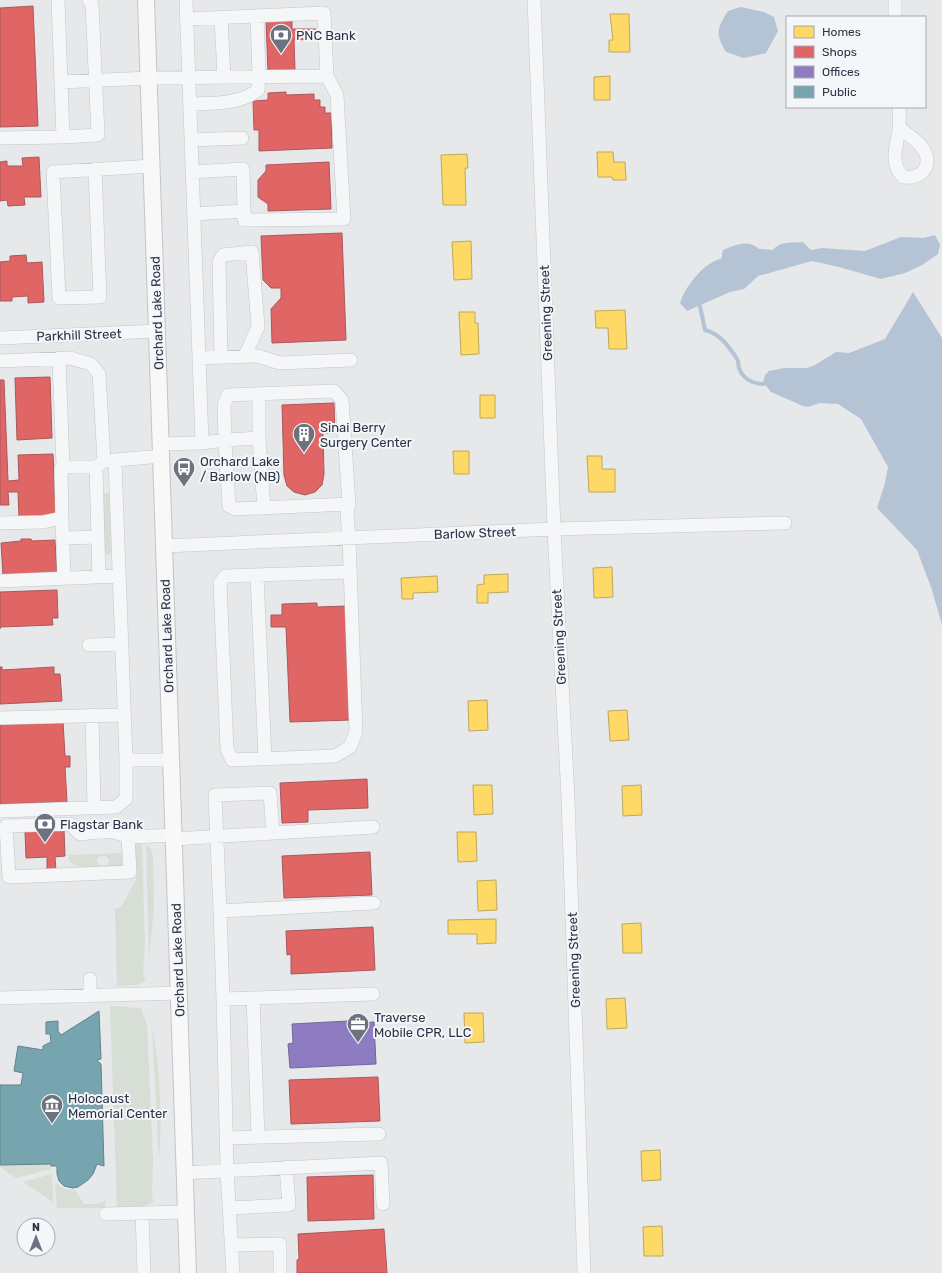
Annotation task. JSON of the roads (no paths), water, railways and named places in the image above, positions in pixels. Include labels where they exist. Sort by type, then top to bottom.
[{"type":"main road","name":"Orchard Lake Road","points":[[146,0],[188,1273]]},
{"type":"street","points":[[58,0],[63,137]]},
{"type":"street","points":[[0,138],[63,137],[98,134],[92,4],[89,0]]},
{"type":"street","points":[[186,0],[202,443]]},
{"type":"street","name":"Greening Street","points":[[534,0],[554,529],[568,798],[584,1273]]},
{"type":"street","points":[[895,0],[895,16]]},
{"type":"street","points":[[186,19],[324,13],[327,76],[337,95],[344,220],[244,220],[243,169],[192,172]]},
{"type":"street","points":[[190,104],[228,102],[253,94],[258,90],[257,16]]},
{"type":"street","points":[[221,18],[224,77]]},
{"type":"street","points":[[62,82],[188,77],[327,76]]},
{"type":"street","points":[[899,108],[900,128]]},
{"type":"street","points":[[191,140],[242,138]]},
{"type":"street","points":[[95,169],[100,297],[59,298],[53,172],[95,169],[152,166]]},
{"type":"street","points":[[194,214],[244,211]]},
{"type":"street","points":[[221,357],[219,262],[223,255],[252,252],[258,326],[245,356]]},
{"type":"street","name":"Parkhill Street","points":[[0,338],[158,331]]},
{"type":"street","points":[[199,358],[257,356],[280,363],[351,360]]},
{"type":"street","points":[[59,358],[63,467],[61,469],[64,579]]},
{"type":"street","points":[[0,360],[70,358],[91,364],[99,374],[105,463],[119,576],[126,760],[126,799],[116,807],[0,811]]},
{"type":"street","points":[[349,504],[235,509],[229,506],[224,405],[228,395],[334,391],[342,400],[349,504],[347,513],[349,538],[356,732],[350,747],[335,756],[232,760],[227,749],[220,583],[225,576],[350,572]]},
{"type":"street","points":[[259,394],[259,438],[264,508]]},
{"type":"street","points":[[63,467],[105,463],[162,450],[202,443],[259,438]]},
{"type":"street","points":[[99,577],[98,537],[105,463]]},
{"type":"street","points":[[0,523],[43,522],[62,518]]},
{"type":"street","name":"Barlow Street","points":[[165,546],[554,529],[785,523]]},
{"type":"street","points":[[63,538],[98,537]]},
{"type":"street","points":[[257,575],[265,759]]},
{"type":"street","points":[[0,581],[119,576]]},
{"type":"street","points":[[89,645],[122,644]]},
{"type":"street","points":[[92,715],[94,808]]},
{"type":"street","points":[[0,718],[124,715]]},
{"type":"street","points":[[126,760],[171,760]]},
{"type":"street","points":[[233,1273],[227,1170],[223,998],[220,911],[215,836],[215,795],[270,793],[273,833]]},
{"type":"street","points":[[128,837],[130,872],[9,877],[6,826],[70,824],[80,834],[113,832],[124,837],[215,836],[373,827]]},
{"type":"street","points":[[220,911],[374,903]]},
{"type":"street","points":[[90,979],[90,996]]},
{"type":"street","points":[[0,998],[179,993]]},
{"type":"street","points":[[223,998],[373,994]]},
{"type":"street","points":[[253,998],[258,1137]]},
{"type":"street","points":[[227,1138],[379,1134]]},
{"type":"street","points":[[184,1173],[381,1163],[384,1204]]},
{"type":"street","points":[[229,1208],[288,1205],[286,1167]]},
{"type":"street","points":[[106,1214],[186,1212]]},
{"type":"street","points":[[142,1213],[144,1273]]},
{"type":"street","points":[[231,1245],[280,1244],[280,1273]]},
{"type":"water","points":[[741,7],[764,12],[774,17],[778,31],[766,53],[744,58],[726,52],[722,46],[719,31],[722,22],[728,11]]},
{"type":"water","points":[[935,235],[940,245],[938,254],[922,265],[905,273],[881,279],[812,261],[758,276],[744,289],[730,292],[687,311],[680,303],[686,290],[696,276],[708,265],[721,259],[723,250],[737,245],[751,244],[759,249],[773,250],[779,245],[803,242],[811,250],[822,248],[865,251],[901,237],[923,238]]},
{"type":"water","points":[[913,292],[942,338],[942,625],[932,590],[917,550],[877,508],[885,483],[888,467],[861,419],[838,404],[820,403],[808,407],[803,406],[771,392],[763,382],[765,375],[769,371],[784,368],[807,368],[815,365],[836,352],[849,353],[885,339]]},
{"type":"waterway","points":[[700,306],[705,330],[715,334],[727,345],[737,359],[739,368],[746,378],[752,382],[764,384]]},
{"type":"place","name":"PNC Bank","points":[[281,54]]},
{"type":"place","name":"Sinai Berry Surgery Center","points":[[304,454]]},
{"type":"place","name":"Orchard Lake / Barlow (NB)","points":[[184,488]]},
{"type":"place","name":"Flagstar Bank","points":[[45,844]]},
{"type":"place","name":"Traverse Mobile CPR, LLC","points":[[358,1044]]},
{"type":"place","name":"Holocaust Memorial Center","points":[[52,1124]]}]
